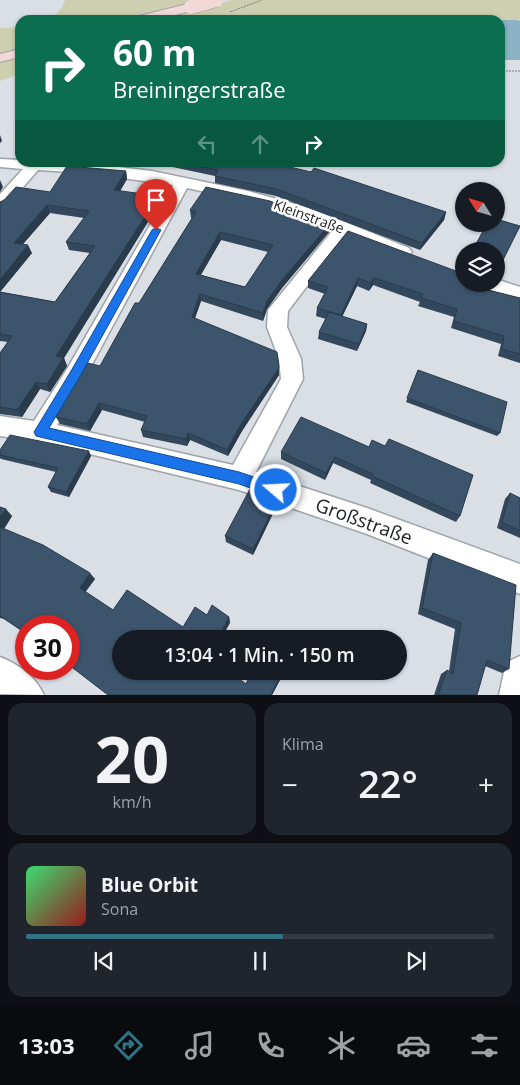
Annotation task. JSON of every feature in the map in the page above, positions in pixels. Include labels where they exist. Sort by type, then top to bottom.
[{"type":"main road","points":[[158,15],[216,0]]},
{"type":"main road","points":[[0,58],[15,54]]},
{"type":"street","name":"Kleinstraße","points":[[0,163],[15,164]]},
{"type":"street","points":[[0,204],[32,167]]},
{"type":"street","name":"Kleinstraße","points":[[62,167],[119,171],[152,176],[275,203],[422,259]]},
{"type":"street","points":[[40,432],[75,375],[183,182]]},
{"type":"street","points":[[239,478],[292,379],[290,359],[277,327],[278,310],[343,228]]},
{"type":"street","points":[[505,289],[520,294]]},
{"type":"street","name":"Großstraße","points":[[0,426],[40,432],[239,478],[367,522],[520,579]]},
{"type":"street","points":[[516,695],[520,672]]},
{"type":"street","points":[[0,674],[27,695]]},
{"type":"path","points":[[505,72],[520,71]]},
{"type":"green space","points":[[65,0],[197,0],[185,4],[198,10],[232,0],[520,0],[520,21],[505,20],[505,15],[55,15]]},
{"type":"green space","points":[[15,27],[15,76],[0,81],[0,28]]},
{"type":"water","points":[[505,20],[520,21],[520,60],[505,60]]},
{"type":"building","points":[[66,167],[79,167],[126,171],[114,190],[158,196],[56,356],[63,358],[47,384],[36,382],[17,410],[0,407],[0,353],[12,336],[0,334],[0,292],[55,302],[95,246],[66,242],[89,211],[47,205],[14,243],[28,245],[0,280],[0,202],[16,187],[50,192]]},
{"type":"building","points":[[204,167],[290,167],[311,172],[314,168],[446,212],[422,243],[276,189],[215,176],[218,170]]},
{"type":"building","points":[[206,187],[270,201],[330,224],[282,280],[267,301],[263,313],[200,294],[192,317],[277,352],[279,368],[241,424],[227,450],[188,433],[186,439],[141,430],[147,416],[99,403],[87,424],[56,417],[88,363],[100,366],[135,303],[139,303],[196,212],[190,210]],"holes":[[[220,232],[273,245],[245,287],[196,274]]]},
{"type":"building","points":[[505,222],[520,226],[505,256],[505,242],[477,242],[483,232],[505,232]]},
{"type":"building","points":[[348,231],[455,271],[455,292],[496,292],[520,298],[520,354],[502,349],[504,336],[454,321],[457,309],[421,298],[423,294],[374,278],[371,283],[358,278],[341,315],[317,308],[328,287],[308,281]]},
{"type":"building","points":[[329,312],[367,324],[359,344],[319,332]]},
{"type":"building","points":[[418,370],[507,402],[500,433],[407,398]]},
{"type":"building","points":[[301,417],[369,447],[372,440],[385,446],[389,439],[473,475],[460,516],[335,457],[326,473],[281,452]]},
{"type":"building","points":[[10,435],[89,451],[66,492],[48,487],[58,468],[0,455],[0,450]]},
{"type":"building","points":[[250,489],[278,499],[253,549],[225,536]]},
{"type":"building","points":[[510,493],[520,498],[520,531],[502,522]]},
{"type":"building","points":[[0,507],[6,509],[0,518]]},
{"type":"building","points":[[0,527],[43,545],[90,573],[80,588],[113,610],[127,590],[183,627],[195,607],[207,615],[212,605],[229,617],[222,630],[112,630],[112,680],[240,680],[246,684],[248,680],[278,680],[271,695],[108,695],[80,673],[80,615],[15,615],[15,626],[0,616]]},
{"type":"building","points":[[433,553],[516,585],[509,669],[487,660],[477,695],[438,695],[447,670],[453,674],[461,623],[422,608]]},
{"type":"route","points":[[156,230],[75,375],[40,432],[239,478],[276,490]]}]
